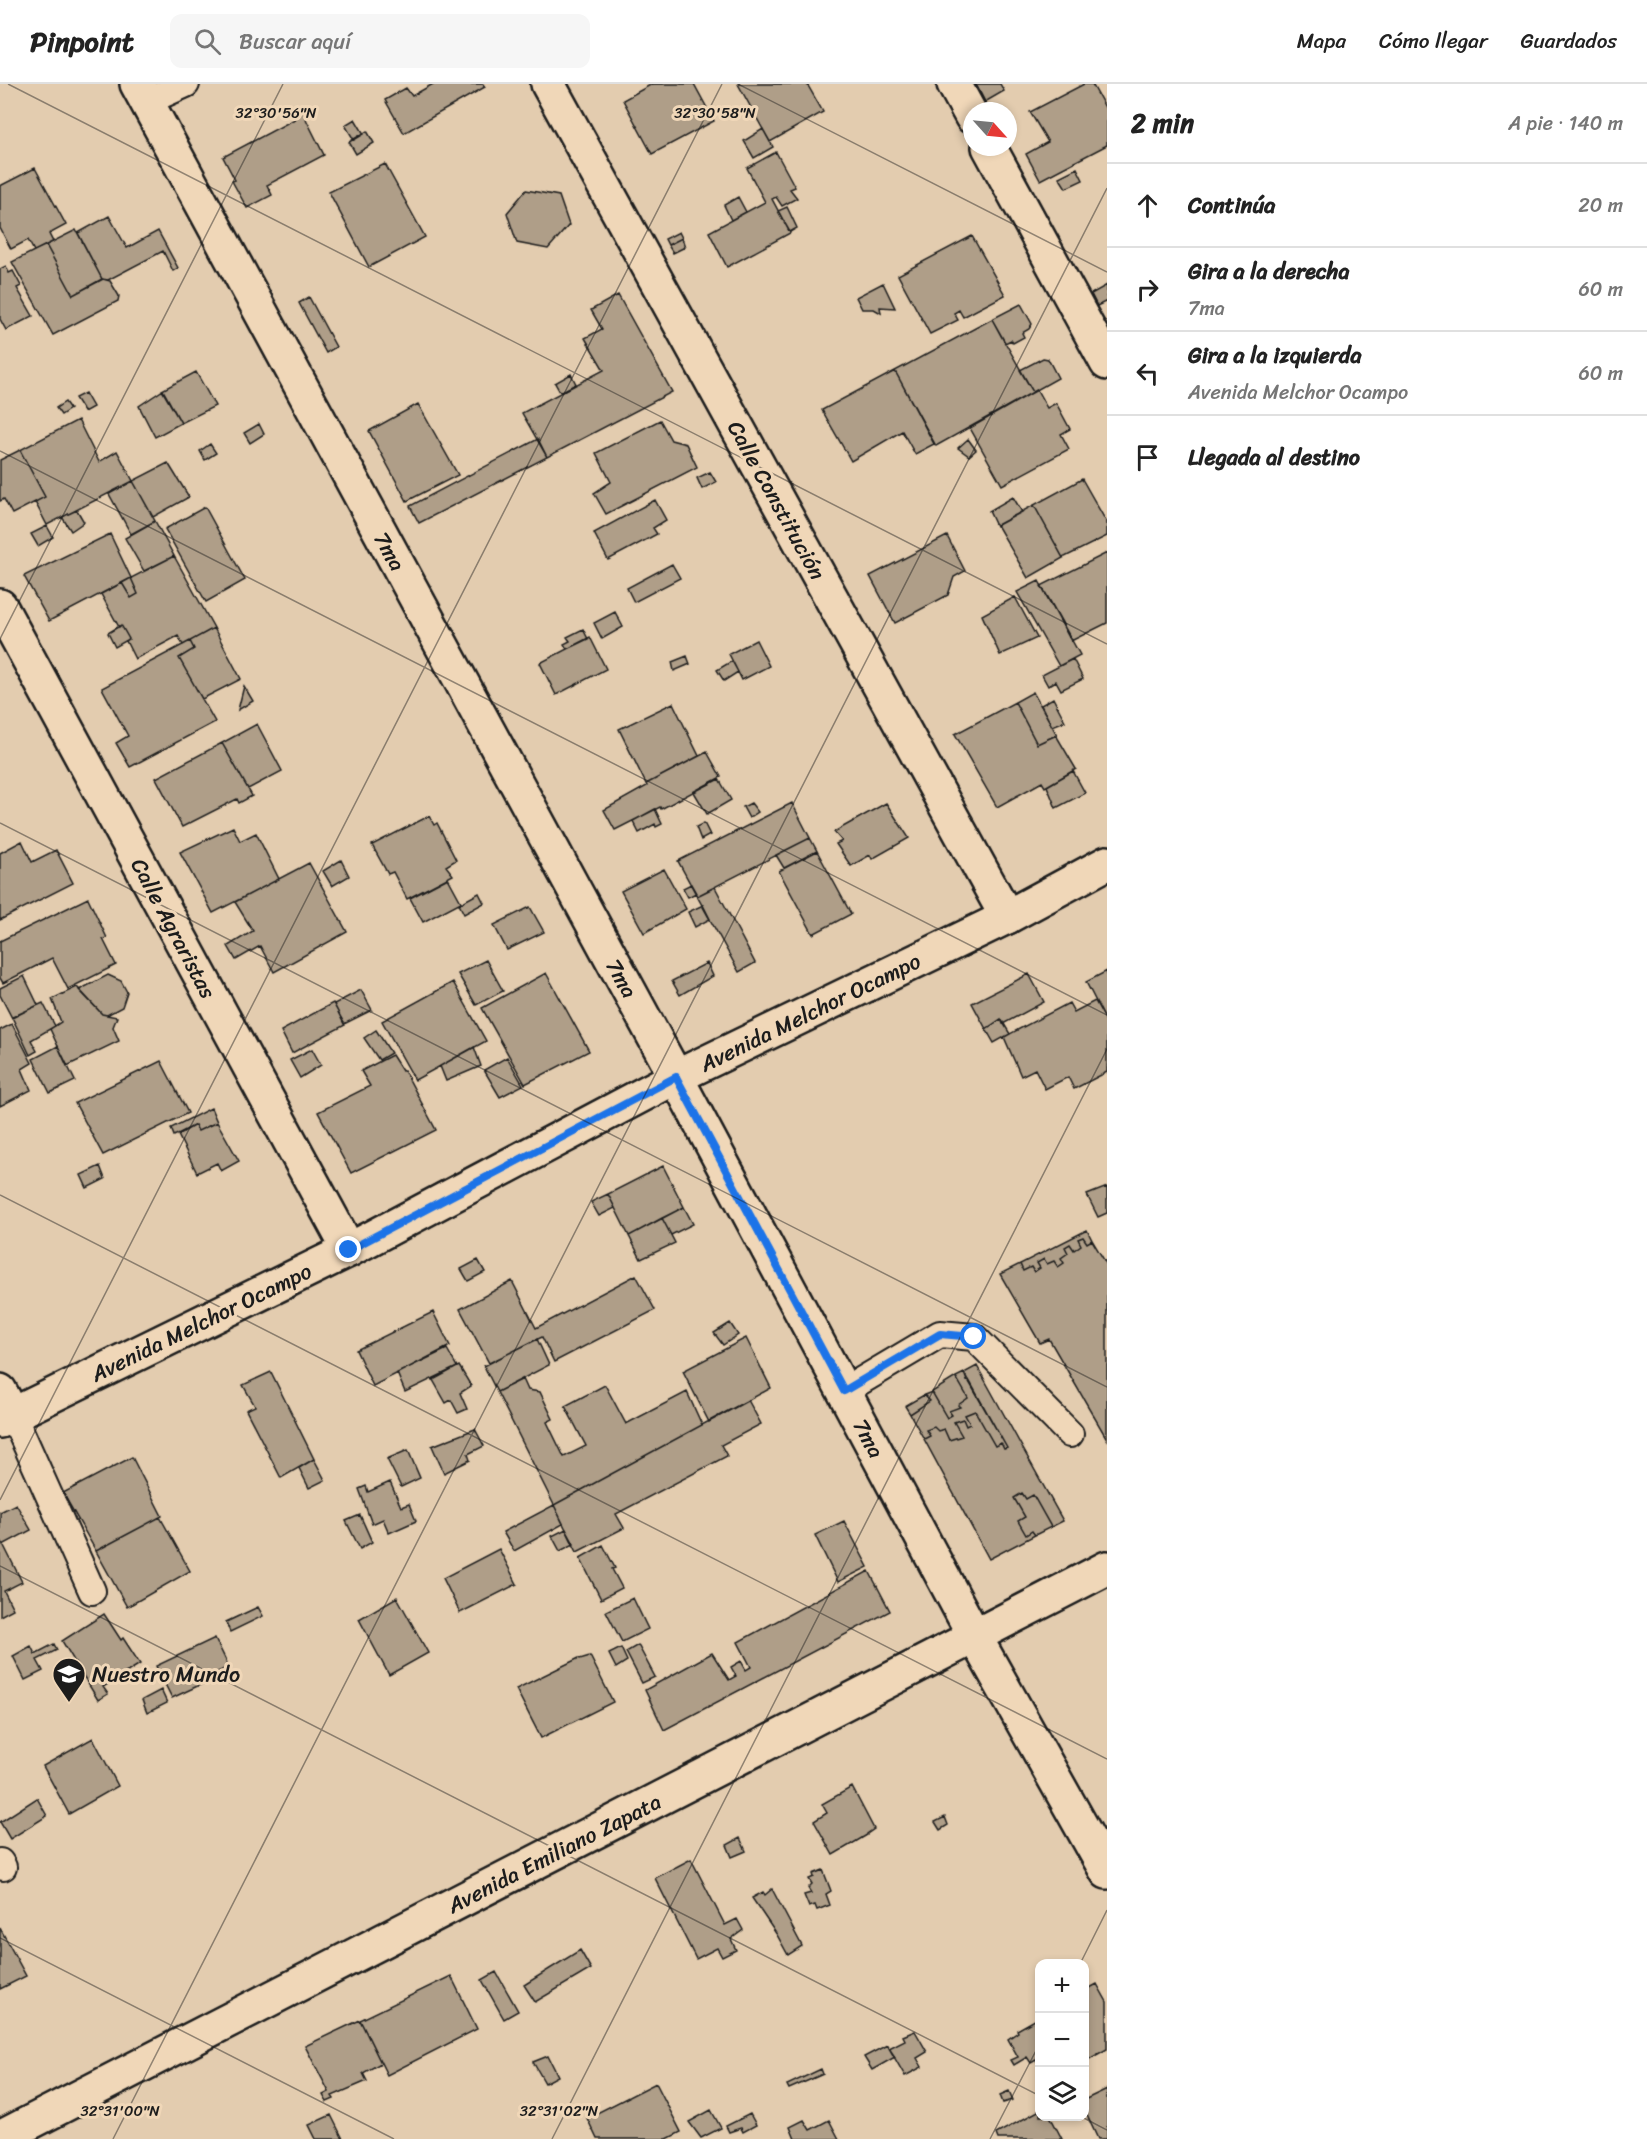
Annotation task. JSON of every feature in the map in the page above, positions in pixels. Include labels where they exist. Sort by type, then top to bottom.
[{"type":"street","name":"Calle Constitución","points":[[548,84],[1007,917]]},
{"type":"street","points":[[954,84],[964,102]]},
{"type":"street","name":"7ma","points":[[141,93],[676,1077],[975,1636],[1107,1872]]},
{"type":"street","points":[[994,156],[1107,363]]},
{"type":"street","name":"Calle Agraristas","points":[[0,606],[349,1250]]},
{"type":"street","name":"Avenida Melchor Ocampo","points":[[4,1409],[349,1250],[676,1077],[1007,917],[1107,863]]},
{"type":"street","name":"Avenida Emiliano Zapata","points":[[0,2138],[1107,1568]]},
{"type":"lane","points":[[141,93],[186,84]]},
{"type":"lane","points":[[844,1391],[940,1334],[974,1337],[1070,1434]]},
{"type":"lane","points":[[4,1409],[92,1591]]},
{"type":"building","points":[[433,84],[483,84],[485,87],[404,133],[385,100],[406,88],[412,96]]},
{"type":"building","points":[[652,84],[694,84],[714,121],[652,154],[623,100]]},
{"type":"building","points":[[738,84],[807,84],[823,112],[770,142]]},
{"type":"building","points":[[976,84],[1000,84],[1004,91],[985,102]]},
{"type":"building","points":[[1084,84],[1092,84],[1107,111],[1107,145],[1040,180],[1026,154],[1048,142],[1030,112]]},
{"type":"building","points":[[304,109],[308,116],[305,117],[324,155],[267,185],[272,195],[247,208],[232,181],[235,180],[223,157],[295,119],[293,115]]},
{"type":"building","points":[[355,119],[364,134],[354,140],[345,125]]},
{"type":"building","points":[[763,129],[773,147],[754,158],[744,141]]},
{"type":"building","points":[[367,131],[374,143],[356,154],[349,142]]},
{"type":"building","points":[[776,152],[795,187],[790,189],[797,198],[782,206],[776,197],[772,199],[790,233],[727,267],[709,232],[765,202],[747,168]]},
{"type":"building","points":[[385,164],[425,237],[369,267],[329,192]]},
{"type":"building","points":[[35,168],[66,225],[49,234],[53,242],[34,251],[28,240],[11,249],[0,228],[0,186]]},
{"type":"building","points":[[1077,168],[1083,180],[1066,188],[1059,177]]},
{"type":"building","points":[[526,190],[559,196],[569,225],[548,249],[517,243],[507,213]]},
{"type":"building","points":[[738,197],[746,212],[731,220],[724,205]]},
{"type":"building","points":[[787,207],[797,228],[790,232],[778,211]]},
{"type":"building","points":[[109,216],[127,248],[158,231],[178,268],[173,271],[163,251],[108,280],[102,279],[78,233]]},
{"type":"building","points":[[76,230],[102,279],[73,295],[46,245]]},
{"type":"building","points":[[679,232],[682,238],[668,245],[665,239]]},
{"type":"building","points":[[972,236],[1005,295],[963,317],[959,310],[954,313],[958,320],[930,334],[898,275]]},
{"type":"building","points":[[682,238],[685,247],[673,253],[668,245]]},
{"type":"building","points":[[46,245],[73,295],[103,279],[110,281],[119,296],[118,301],[53,335],[12,262]]},
{"type":"building","points":[[6,266],[9,273],[13,271],[21,286],[17,288],[33,316],[6,330],[0,319],[0,269]]},
{"type":"building","points":[[883,283],[895,308],[880,307],[881,313],[874,309],[862,309],[856,297]]},
{"type":"building","points":[[1107,285],[1107,301],[1097,306],[1091,294]]},
{"type":"building","points":[[618,295],[672,392],[547,457],[522,413],[604,370],[585,338],[602,329],[591,310]]},
{"type":"building","points":[[309,297],[336,347],[326,353],[299,303]]},
{"type":"building","points":[[1021,304],[1032,324],[1022,333],[1024,337],[1013,343],[1011,340],[1005,343],[992,319]]},
{"type":"building","points":[[992,319],[1033,392],[936,446],[895,371]]},
{"type":"building","points":[[1043,358],[1048,359],[1058,378],[1033,392],[1020,370]]},
{"type":"building","points":[[895,371],[934,444],[915,454],[902,431],[851,461],[822,410]]},
{"type":"building","points":[[196,372],[215,406],[181,423],[162,390]]},
{"type":"building","points":[[571,374],[576,384],[560,392],[555,383]]},
{"type":"building","points":[[163,390],[181,423],[155,437],[139,406]]},
{"type":"building","points":[[1037,390],[1047,408],[1056,403],[1070,429],[1061,434],[1069,449],[1002,485],[970,428]]},
{"type":"building","points":[[85,393],[93,407],[84,412],[75,398]]},
{"type":"building","points":[[65,402],[70,409],[61,415],[56,408]]},
{"type":"building","points":[[418,404],[458,475],[407,501],[369,431]]},
{"type":"building","points":[[78,420],[99,462],[117,451],[133,481],[47,525],[35,502],[45,497],[20,450]]},
{"type":"building","points":[[660,420],[671,440],[686,444],[697,467],[606,514],[594,493],[611,482],[596,453]]},
{"type":"building","points":[[259,424],[264,434],[250,443],[244,433]]},
{"type":"building","points":[[538,439],[547,457],[419,523],[410,506]]},
{"type":"building","points":[[968,439],[976,450],[969,456],[958,448]]},
{"type":"building","points":[[210,444],[216,453],[205,460],[200,451]]},
{"type":"building","points":[[20,450],[45,497],[12,514],[4,499],[0,501],[0,460]]},
{"type":"building","points":[[168,463],[189,497],[153,517],[133,481]]},
{"type":"building","points":[[710,472],[716,482],[702,489],[697,478]]},
{"type":"building","points":[[1082,479],[1107,523],[1107,536],[1063,558],[1034,505]]},
{"type":"building","points":[[133,481],[155,521],[131,534],[109,494]]},
{"type":"building","points":[[1013,497],[1022,512],[996,526],[989,511]]},
{"type":"building","points":[[655,500],[666,520],[653,528],[657,534],[608,560],[594,533]]},
{"type":"building","points":[[1034,505],[1063,558],[1028,578],[997,525]]},
{"type":"building","points":[[205,507],[245,580],[206,602],[165,529]]},
{"type":"building","points":[[77,510],[84,522],[71,531],[62,517]]},
{"type":"building","points":[[155,521],[174,556],[144,571],[125,538]]},
{"type":"building","points":[[47,526],[53,537],[38,546],[31,534]]},
{"type":"building","points":[[110,534],[131,578],[49,621],[24,576]]},
{"type":"building","points":[[947,536],[965,571],[954,577],[948,595],[895,623],[870,576]]},
{"type":"building","points":[[1107,553],[1107,623],[1071,641],[1041,586]]},
{"type":"building","points":[[174,556],[214,628],[183,645],[178,636],[135,659],[126,641],[129,639],[121,625],[119,627],[101,594],[122,583],[131,598],[138,594],[131,578]]},
{"type":"building","points":[[672,564],[680,578],[634,602],[627,588]]},
{"type":"building","points":[[131,578],[138,594],[131,598],[122,583]]},
{"type":"building","points":[[1039,581],[1080,655],[1059,666],[1017,592]]},
{"type":"building","points":[[1015,597],[1037,638],[1000,655],[982,615]]},
{"type":"building","points":[[615,612],[623,627],[602,639],[594,623]]},
{"type":"building","points":[[121,625],[129,639],[115,647],[108,633]]},
{"type":"building","points":[[214,628],[241,679],[202,699],[179,658],[194,649],[190,641]]},
{"type":"building","points":[[583,629],[588,639],[567,649],[564,644],[570,641],[567,637]]},
{"type":"building","points":[[590,637],[606,669],[556,695],[540,663]]},
{"type":"building","points":[[756,640],[769,666],[742,680],[729,654]]},
{"type":"building","points":[[190,641],[194,649],[179,658],[215,722],[130,767],[116,743],[128,736],[102,688]]},
{"type":"building","points":[[687,656],[690,664],[674,671],[672,662]]},
{"type":"building","points":[[1073,659],[1083,679],[1061,690],[1056,681],[1048,686],[1042,675]]},
{"type":"building","points":[[732,661],[738,672],[724,681],[717,670]]},
{"type":"building","points":[[244,686],[253,701],[238,710]]},
{"type":"building","points":[[1033,692],[1057,735],[1037,744],[1015,702]]},
{"type":"building","points":[[1053,698],[1065,721],[1052,726],[1041,705]]},
{"type":"building","points":[[1015,702],[1037,744],[1056,735],[1076,769],[1045,787],[1042,782],[997,807],[955,734]]},
{"type":"building","points":[[673,703],[699,756],[646,784],[619,729]]},
{"type":"building","points":[[257,724],[282,771],[248,789],[222,743]]},
{"type":"building","points":[[222,743],[252,796],[239,803],[237,799],[182,827],[156,778]]},
{"type":"building","points":[[707,752],[721,777],[615,830],[604,810],[647,786],[646,784]]},
{"type":"building","points":[[1073,771],[1085,793],[1056,808],[1047,786]]},
{"type":"building","points":[[719,779],[731,800],[707,814],[694,792]]},
{"type":"building","points":[[751,803],[758,812],[749,818],[743,807]]},
{"type":"building","points":[[792,803],[810,838],[697,896],[678,861]]},
{"type":"building","points":[[886,803],[909,838],[872,859],[870,855],[851,866],[836,844],[842,841],[834,832]]},
{"type":"building","points":[[655,809],[662,824],[656,827],[655,824],[639,833],[633,821]]},
{"type":"building","points":[[429,816],[434,825],[437,823],[456,860],[446,866],[453,875],[407,899],[393,872],[388,874],[372,845]]},
{"type":"building","points":[[704,823],[710,835],[701,840],[696,827]]},
{"type":"building","points":[[233,827],[240,841],[256,833],[279,879],[213,913],[180,852]]},
{"type":"building","points":[[810,838],[817,851],[784,868],[776,855]]},
{"type":"building","points":[[22,841],[32,862],[56,850],[73,883],[0,920],[0,853]]},
{"type":"building","points":[[817,851],[851,914],[813,934],[779,871]]},
{"type":"building","points":[[341,860],[349,876],[332,886],[323,871]]},
{"type":"building","points":[[309,863],[347,932],[274,972],[260,946],[236,960],[228,946],[253,931],[235,902]]},
{"type":"building","points":[[664,869],[686,909],[644,933],[621,891]]},
{"type":"building","points":[[448,878],[461,902],[423,922],[410,898]]},
{"type":"building","points":[[691,884],[696,893],[688,897],[683,888]]},
{"type":"building","points":[[715,887],[755,963],[739,972],[697,896]]},
{"type":"building","points":[[479,893],[484,903],[464,914],[459,904]]},
{"type":"building","points":[[88,898],[107,938],[103,939],[116,965],[68,989],[52,958],[3,983],[0,978],[0,941]]},
{"type":"building","points":[[703,905],[710,919],[695,927],[688,912]]},
{"type":"building","points":[[530,907],[544,932],[507,950],[494,925]]},
{"type":"building","points":[[486,960],[503,991],[476,1005],[458,974]]},
{"type":"building","points":[[707,963],[713,976],[680,995],[672,981]]},
{"type":"building","points":[[1107,971],[1107,1023],[1086,982]]},
{"type":"building","points":[[546,973],[589,1051],[525,1084],[482,1008]]},
{"type":"building","points":[[1029,974],[1044,1002],[1003,1024],[1001,1019],[986,1029],[972,1003]]},
{"type":"building","points":[[108,975],[121,981],[127,992],[122,1007],[107,1015],[102,1014],[79,990]]},
{"type":"building","points":[[24,976],[38,1005],[12,1018],[0,995],[0,988]]},
{"type":"building","points":[[453,982],[486,1041],[415,1080],[382,1021]]},
{"type":"building","points":[[77,987],[102,1014],[117,1017],[113,1027],[119,1041],[67,1066],[50,1029],[61,1022],[52,999]]},
{"type":"building","points":[[361,990],[372,1010],[344,1024],[334,1004]]},
{"type":"building","points":[[1095,1001],[1107,1023],[1107,1072],[1074,1089],[1068,1077],[1045,1089],[1035,1069],[1021,1076],[1004,1037],[1069,1003],[1074,1012]]},
{"type":"building","points":[[43,1003],[55,1026],[31,1040],[37,1051],[30,1055],[12,1017]]},
{"type":"building","points":[[333,1003],[345,1025],[292,1053],[281,1031]]},
{"type":"building","points":[[1001,1019],[1010,1034],[994,1043],[986,1029]]},
{"type":"building","points":[[12,1024],[32,1063],[22,1069],[31,1090],[0,1106],[0,1030]]},
{"type":"building","points":[[376,1030],[391,1053],[379,1060],[364,1038]]},
{"type":"building","points":[[58,1046],[75,1081],[50,1093],[33,1059]]},
{"type":"building","points":[[474,1047],[481,1066],[446,1081],[440,1066]]},
{"type":"building","points":[[312,1049],[321,1065],[300,1078],[290,1060]]},
{"type":"building","points":[[392,1055],[402,1071],[404,1070],[436,1130],[351,1173],[318,1112],[370,1086],[361,1071]]},
{"type":"building","points":[[507,1057],[523,1085],[500,1097],[484,1070]]},
{"type":"building","points":[[161,1061],[188,1113],[103,1155],[75,1103]]},
{"type":"building","points":[[211,1108],[217,1122],[198,1131],[195,1125],[174,1136],[171,1128]]},
{"type":"building","points":[[217,1122],[239,1161],[221,1171],[217,1163],[197,1173],[178,1135],[195,1125],[198,1131]]},
{"type":"building","points":[[100,1166],[105,1179],[87,1188],[81,1175]]},
{"type":"building","points":[[663,1166],[684,1207],[629,1236],[608,1194]]},
{"type":"building","points":[[1107,1187],[1107,1213],[1098,1217],[1087,1195]]},
{"type":"building","points":[[608,1194],[615,1208],[599,1216],[591,1202]]},
{"type":"building","points":[[684,1207],[693,1224],[671,1235],[662,1218]]},
{"type":"building","points":[[662,1218],[675,1243],[641,1259],[629,1236]]},
{"type":"building","points":[[1087,1230],[1092,1240],[1087,1243],[1083,1237],[1078,1239],[1081,1245],[1074,1250],[1070,1244],[1065,1247],[1068,1253],[1061,1258],[1064,1263],[1058,1267],[1054,1261],[1047,1264],[1044,1259],[1037,1263],[1040,1268],[1034,1272],[1031,1267],[1023,1271],[1020,1264]]},
{"type":"building","points":[[1083,1237],[1087,1243],[1092,1240],[1107,1265],[1107,1439],[1049,1339],[1040,1343],[1000,1274],[1020,1264],[1023,1271],[1031,1267],[1034,1272],[1040,1268],[1037,1263],[1044,1259],[1047,1264],[1054,1261],[1058,1267],[1064,1263],[1061,1258],[1068,1253],[1065,1247],[1070,1244],[1074,1250],[1081,1245],[1078,1239]]},
{"type":"building","points":[[478,1260],[485,1272],[468,1281],[461,1269]]},
{"type":"building","points":[[636,1275],[655,1310],[554,1362],[542,1337],[489,1363],[460,1309],[512,1281],[536,1328]]},
{"type":"building","points":[[433,1312],[450,1346],[373,1386],[356,1350]]},
{"type":"building","points":[[730,1323],[738,1335],[723,1345],[714,1333]]},
{"type":"building","points":[[746,1338],[771,1388],[709,1422],[683,1371]]},
{"type":"building","points":[[537,1339],[549,1365],[497,1392],[484,1366]]},
{"type":"building","points":[[447,1349],[457,1367],[405,1392],[397,1373]]},
{"type":"building","points":[[459,1366],[471,1386],[460,1393],[467,1409],[458,1413],[451,1400],[446,1403],[433,1380]]},
{"type":"building","points":[[977,1366],[1063,1521],[1051,1527],[1033,1495],[1026,1499],[1022,1493],[1014,1498],[1025,1517],[1018,1521],[1026,1535],[1032,1531],[1035,1535],[989,1559],[924,1439],[930,1436],[926,1430],[934,1427],[938,1431],[944,1429],[949,1440],[962,1436],[954,1422],[963,1419],[966,1426],[970,1424],[965,1415],[975,1411],[995,1446],[1001,1443],[1004,1449],[1007,1448],[964,1373]]},
{"type":"building","points":[[271,1372],[314,1459],[281,1478],[246,1410],[255,1406],[243,1385]]},
{"type":"building","points":[[964,1373],[1007,1448],[1004,1449],[1001,1443],[995,1446],[975,1411],[965,1415],[970,1424],[966,1426],[963,1419],[954,1422],[962,1436],[949,1440],[944,1429],[938,1431],[934,1427],[926,1430],[930,1436],[924,1439],[910,1414],[930,1401],[924,1395],[932,1392],[947,1418],[952,1415],[949,1411],[960,1407],[958,1405],[968,1398],[956,1377]]},
{"type":"building","points":[[956,1377],[968,1398],[958,1405],[960,1407],[949,1411],[952,1415],[947,1418],[932,1392]]},
{"type":"building","points":[[523,1379],[528,1390],[540,1392],[553,1419],[547,1422],[564,1457],[586,1446],[565,1406],[605,1385],[626,1424],[687,1392],[702,1425],[554,1505],[497,1392]]},
{"type":"building","points":[[924,1395],[930,1401],[910,1414],[905,1406]]},
{"type":"building","points":[[748,1400],[761,1424],[721,1445],[727,1456],[616,1514],[624,1528],[577,1552],[554,1505]]},
{"type":"building","points":[[475,1429],[484,1446],[468,1454],[470,1460],[444,1473],[432,1446]]},
{"type":"building","points":[[408,1450],[420,1478],[401,1487],[387,1459]]},
{"type":"building","points":[[132,1457],[162,1516],[96,1551],[63,1493]]},
{"type":"building","points":[[314,1459],[325,1480],[309,1488],[299,1468]]},
{"type":"building","points":[[390,1482],[401,1507],[409,1504],[416,1521],[389,1533],[383,1519],[372,1524],[359,1489],[366,1486],[368,1492]]},
{"type":"building","points":[[1022,1493],[1026,1499],[1033,1495],[1051,1527],[1035,1535],[1032,1531],[1026,1535],[1018,1521],[1025,1517],[1014,1498]]},
{"type":"building","points":[[16,1504],[31,1530],[3,1545],[0,1538],[0,1512]]},
{"type":"building","points":[[554,1505],[563,1524],[514,1551],[503,1532]]},
{"type":"building","points":[[360,1515],[372,1542],[360,1549],[346,1521]]},
{"type":"building","points":[[160,1517],[190,1571],[127,1607],[96,1551]]},
{"type":"building","points":[[844,1521],[868,1567],[838,1582],[815,1535]]},
{"type":"building","points":[[566,1529],[574,1544],[560,1551],[552,1536]]},
{"type":"building","points":[[0,1538],[22,1582],[4,1591],[13,1609],[0,1616]]},
{"type":"building","points":[[603,1545],[622,1588],[601,1599],[580,1558]]},
{"type":"building","points":[[499,1549],[517,1584],[460,1613],[443,1578]]},
{"type":"building","points":[[869,1571],[890,1611],[664,1730],[645,1690],[712,1653],[729,1680],[736,1676],[731,1667],[741,1661],[746,1670],[751,1667],[738,1642]]},
{"type":"building","points":[[397,1597],[428,1653],[389,1675],[359,1619]]},
{"type":"building","points":[[633,1598],[648,1629],[622,1642],[606,1611]]},
{"type":"building","points":[[258,1607],[263,1616],[230,1632],[226,1622]]},
{"type":"building","points":[[104,1614],[140,1664],[103,1687],[108,1694],[98,1700],[62,1641]]},
{"type":"building","points":[[215,1638],[229,1667],[218,1672],[219,1676],[172,1698],[156,1666]]},
{"type":"building","points":[[54,1644],[57,1650],[37,1660],[43,1671],[25,1680],[13,1656],[31,1646],[35,1654]]},
{"type":"building","points":[[638,1645],[655,1677],[642,1683],[626,1652]]},
{"type":"building","points":[[621,1648],[627,1661],[616,1668],[609,1654]]},
{"type":"building","points":[[590,1656],[613,1702],[541,1738],[516,1689],[579,1658]]},
{"type":"building","points":[[161,1690],[167,1703],[147,1713],[142,1700]]},
{"type":"building","points":[[93,1738],[118,1786],[69,1814],[43,1766]]},
{"type":"building","points":[[852,1787],[874,1829],[833,1855],[814,1821],[827,1813],[822,1804]]},
{"type":"building","points":[[37,1798],[47,1816],[10,1839],[0,1822]]},
{"type":"building","points":[[945,1817],[948,1825],[940,1830],[935,1822]]},
{"type":"building","points":[[740,1838],[746,1851],[732,1857],[727,1845]]},
{"type":"building","points":[[691,1859],[725,1925],[737,1919],[743,1930],[731,1939],[736,1950],[722,1957],[717,1948],[696,1959],[655,1878]]},
{"type":"building","points":[[823,1870],[831,1891],[826,1894],[830,1905],[817,1910],[815,1905],[809,1907],[804,1895],[811,1893],[808,1888],[812,1884],[809,1879],[814,1877],[813,1874]]},
{"type":"building","points":[[772,1889],[802,1946],[788,1955],[752,1898],[763,1892],[765,1895]]},
{"type":"building","points":[[0,1928],[26,1976],[0,1989]]},
{"type":"building","points":[[580,1950],[591,1969],[535,2002],[524,1985]]},
{"type":"building","points":[[496,1972],[518,2011],[504,2019],[482,1980]]},
{"type":"building","points":[[451,1976],[477,2029],[387,2075],[360,2020]]},
{"type":"building","points":[[1097,1984],[1107,2002],[1107,2049],[1089,2059],[1089,2013],[1089,1988]]},
{"type":"building","points":[[360,2020],[381,2063],[363,2073],[367,2081],[332,2096],[334,2099],[327,2102],[323,2095],[329,2092],[305,2046]]},
{"type":"building","points":[[1035,2020],[1035,2061],[1031,2063],[1027,2057],[1014,2065],[1011,2060],[1018,2057],[1008,2039],[1018,2032],[1017,2030]]},
{"type":"building","points":[[915,2031],[927,2052],[917,2058],[922,2067],[905,2076],[889,2048],[905,2040],[903,2036]]},
{"type":"building","points":[[887,2045],[895,2057],[872,2070],[864,2057]]},
{"type":"building","points":[[548,2056],[558,2076],[545,2083],[533,2062]]},
{"type":"building","points":[[821,2069],[823,2074],[789,2089],[787,2085]]},
{"type":"building","points":[[656,2083],[681,2132],[667,2139],[597,2139],[587,2118]]},
{"type":"building","points":[[1107,2089],[1107,2139],[1098,2139],[1089,2120],[1089,2098]]},
{"type":"building","points":[[1009,2091],[1013,2100],[1003,2103],[1000,2095]]},
{"type":"building","points":[[711,2110],[721,2128],[701,2138],[689,2122]]},
{"type":"building","points":[[1035,2113],[1035,2121],[1053,2121],[1062,2139],[998,2139],[996,2134]]},
{"type":"building","points":[[750,2114],[756,2125],[743,2132],[741,2128],[729,2132],[726,2126]]},
{"type":"building","points":[[331,2115],[343,2139],[316,2139],[309,2125]]},
{"type":"building","points":[[804,2120],[810,2130],[829,2120],[839,2139],[795,2139],[790,2127]]},
{"type":"place","name":"Nuestro Mundo","points":[[69,1703]]},
{"type":"route","points":[[349,1250],[676,1077],[844,1391],[940,1334],[974,1337]]}]
